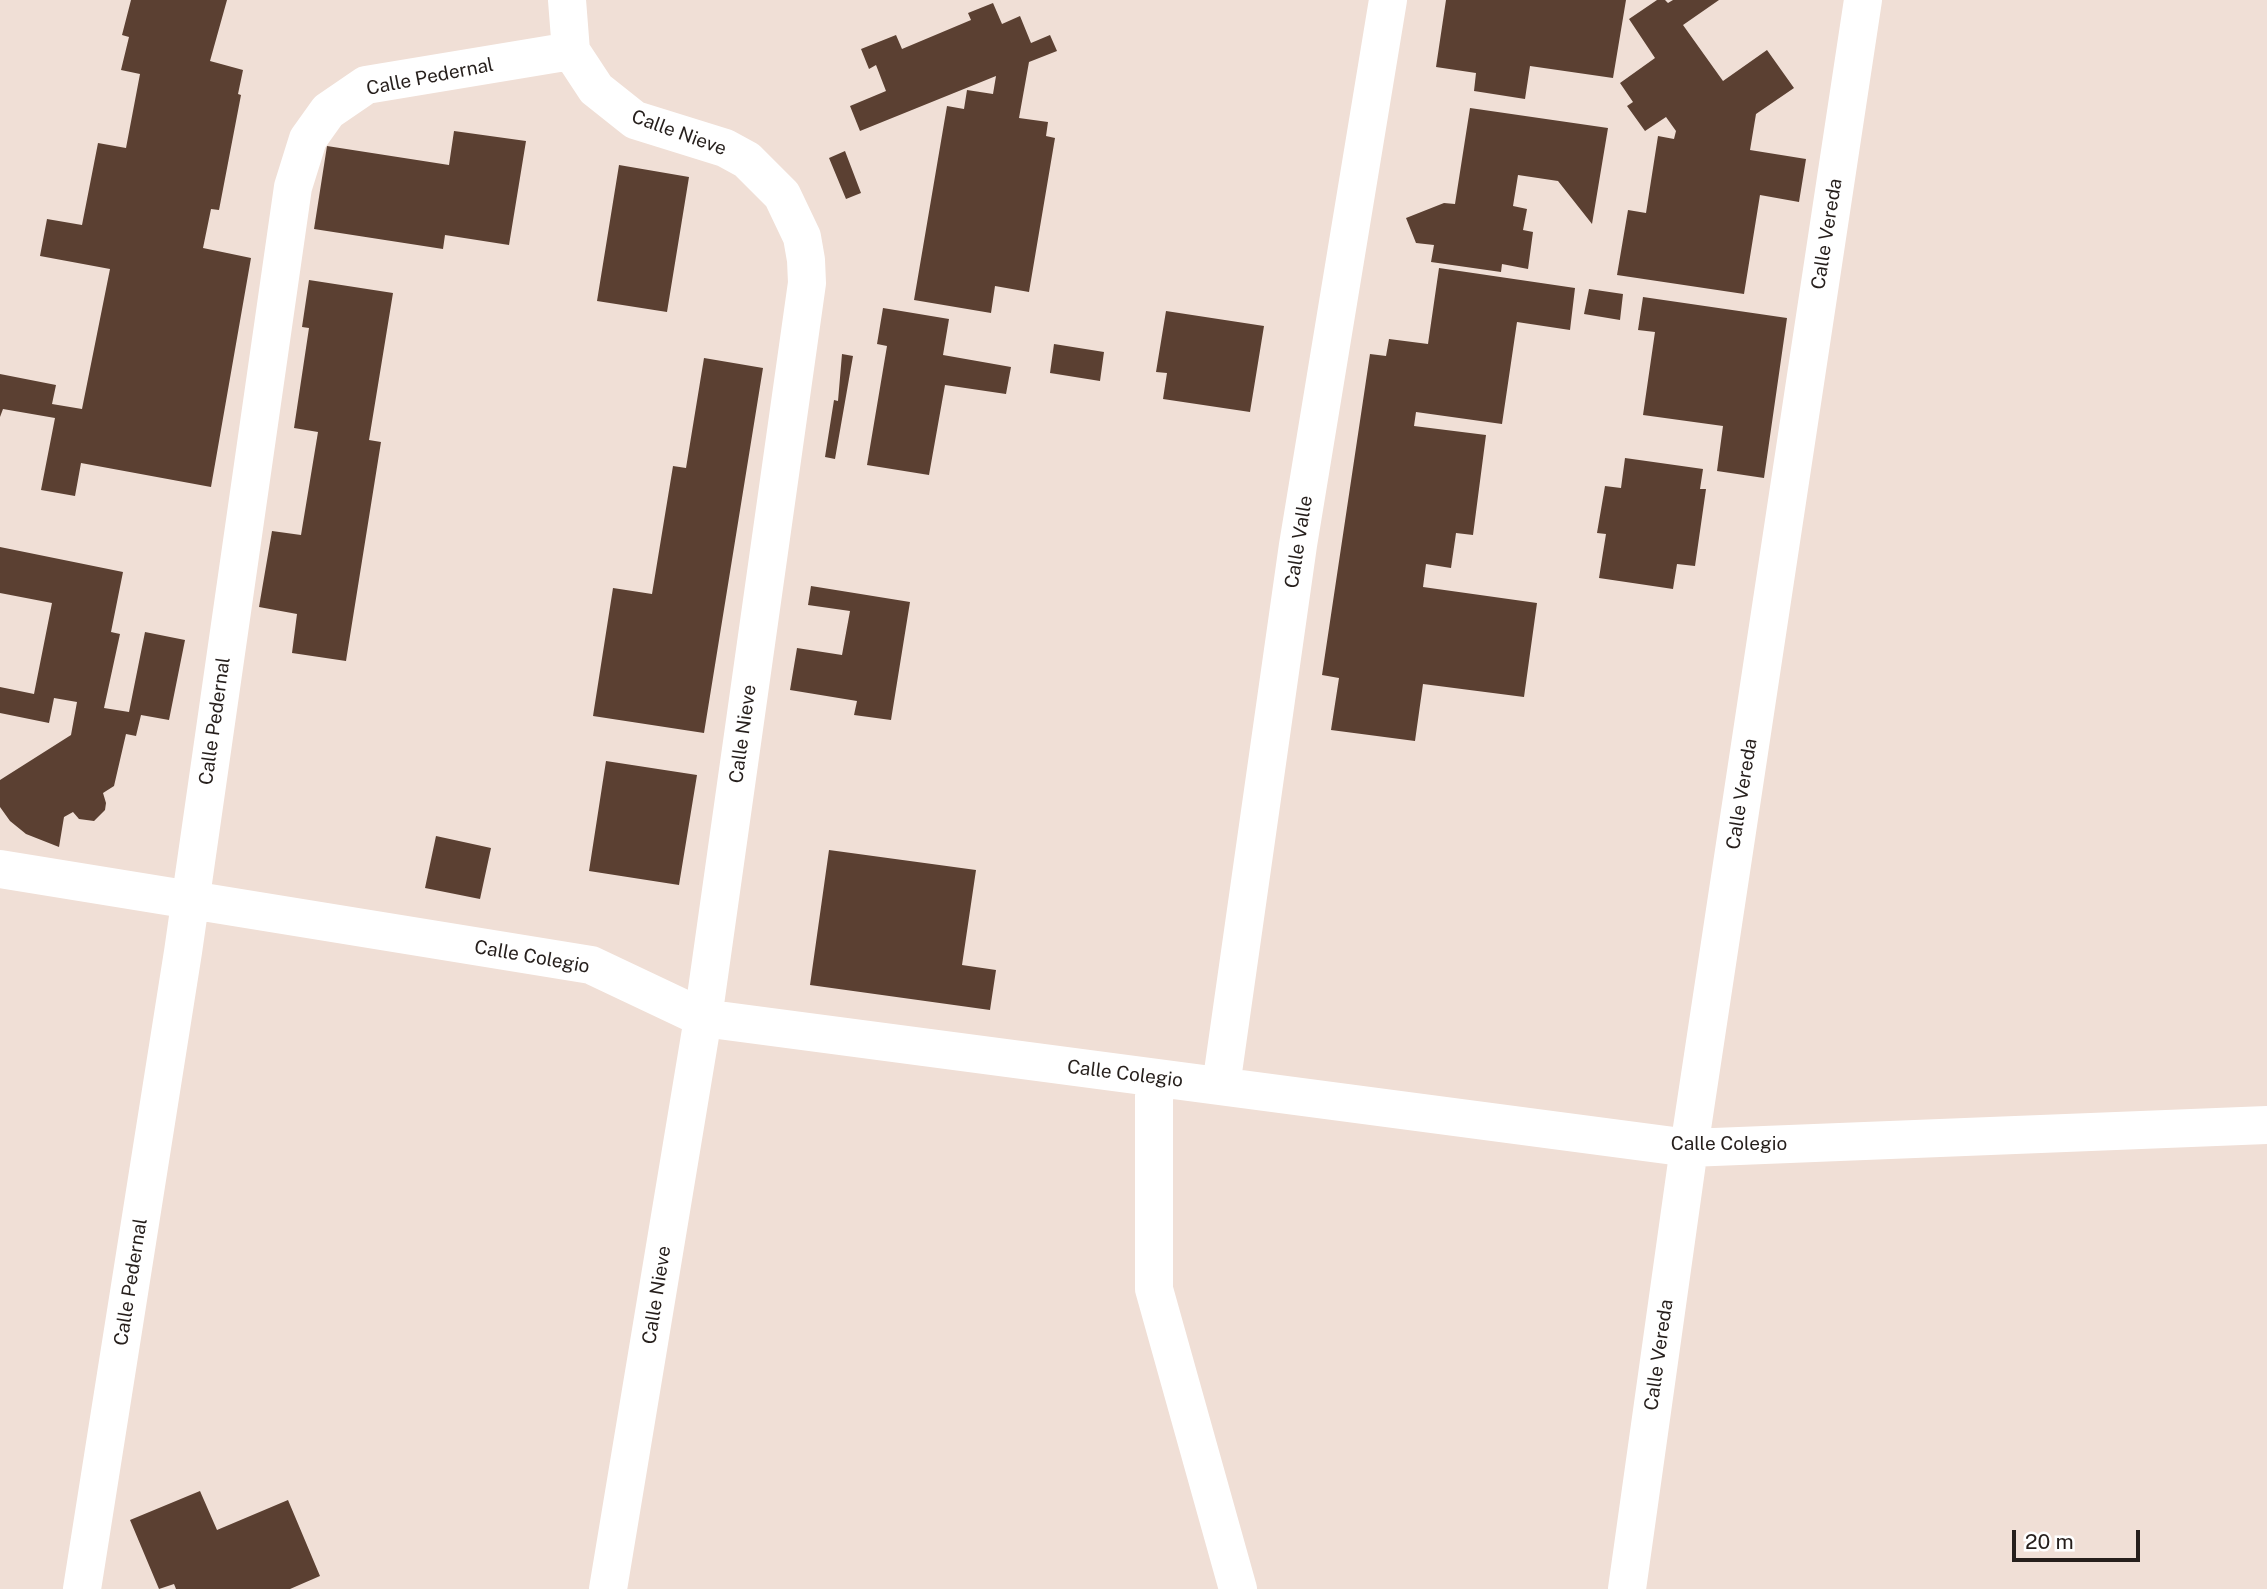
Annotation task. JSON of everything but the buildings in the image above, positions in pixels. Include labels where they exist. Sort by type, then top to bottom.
[{"type":"street","points":[[567,0],[570,51]]},
{"type":"street","name":"Calle Valle","points":[[1221,1086],[1298,545],[1388,0]]},
{"type":"street","name":"Calle Vereda","points":[[1627,1589],[1689,1148],[1863,0]]},
{"type":"street","name":"Calle Pedernal","points":[[82,1589],[183,952],[188,902],[291,201],[308,139],[328,111],[366,85],[570,51]]},
{"type":"street","name":"Calle Nieve","points":[[570,51],[596,89],[635,120],[725,148],[747,160],[766,176],[794,215],[806,260],[807,283],[703,1018],[608,1589]]},
{"type":"street","name":"Calle Colegio","points":[[0,870],[591,965],[703,1018],[1689,1148],[2267,1125]]},
{"type":"street","points":[[1154,1078],[1154,1289],[1238,1589]]}]
